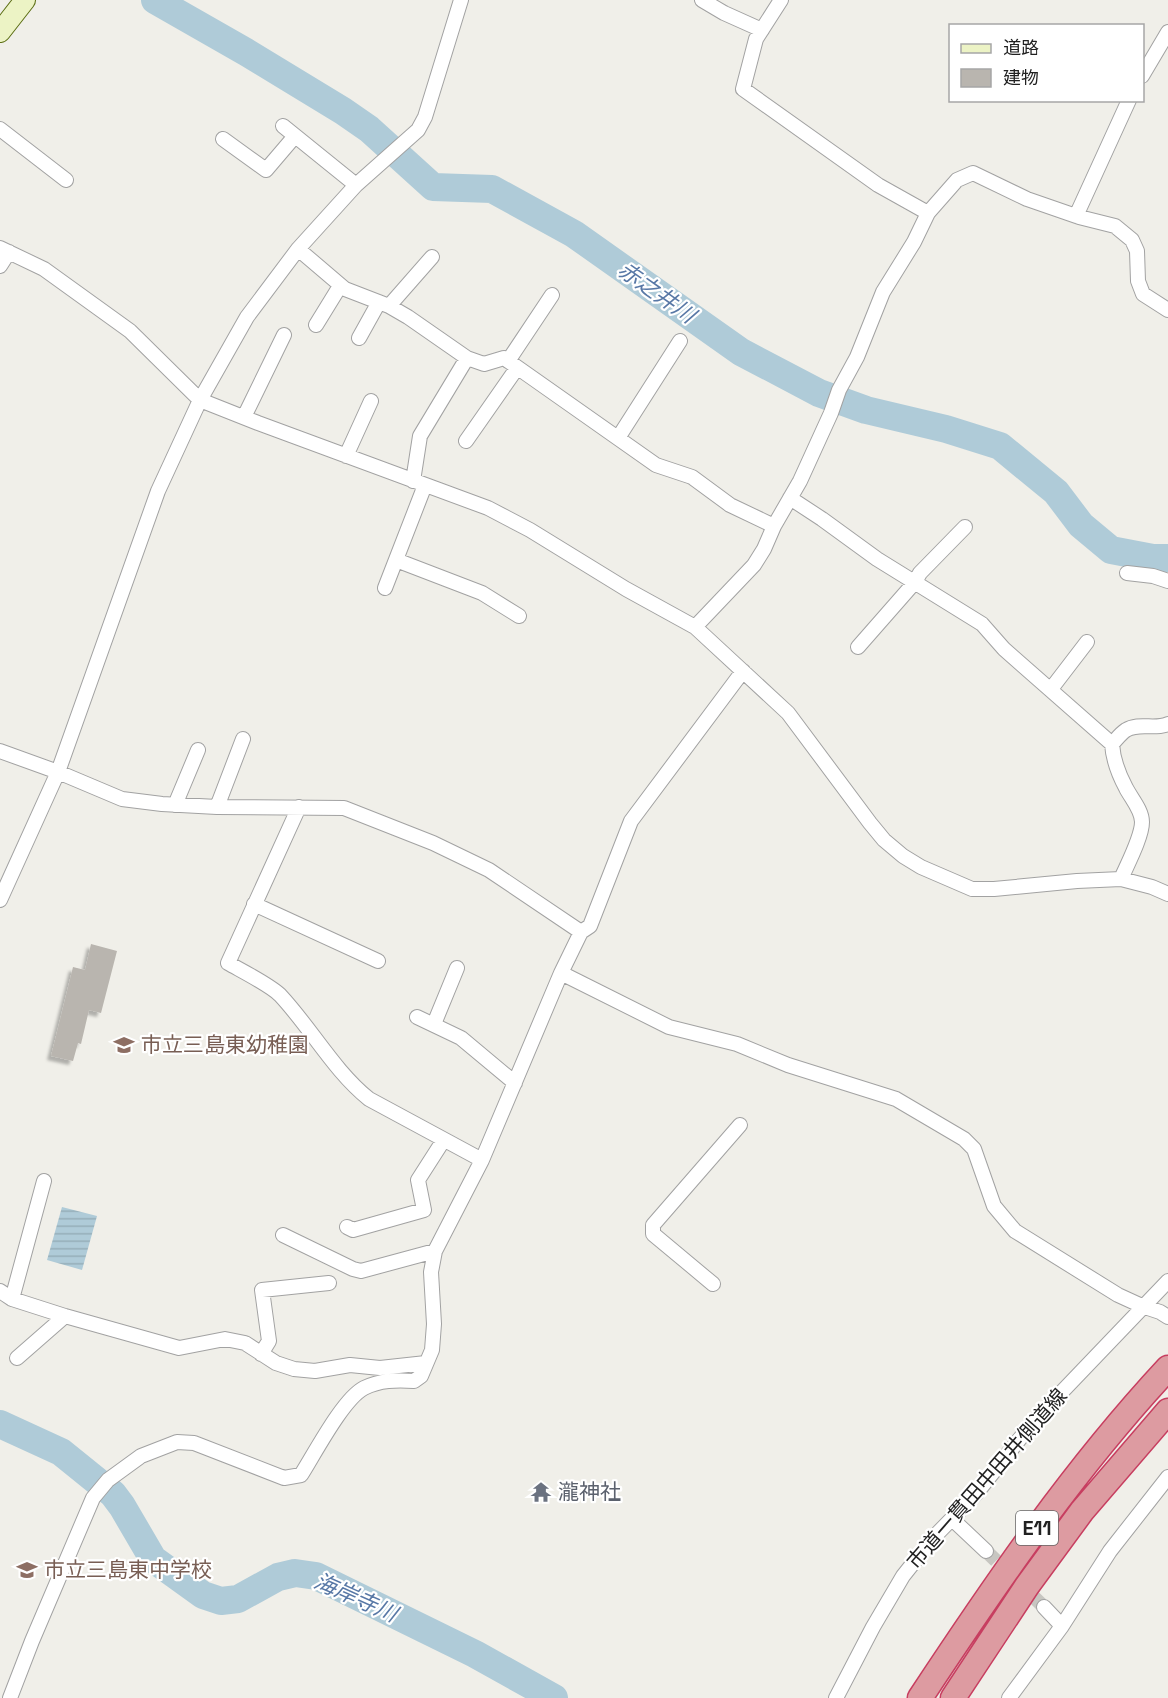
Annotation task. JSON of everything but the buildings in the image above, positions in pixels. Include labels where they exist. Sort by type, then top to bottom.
[{"type":"highway","name":"E11","points":[[920,1698],[1025,1544],[1083,1467],[1168,1368]]},
{"type":"highway","name":"E11","points":[[953,1698],[1027,1587],[1082,1511],[1168,1411]]},
{"type":"main road","points":[[0,32],[25,0]]},
{"type":"street","points":[[0,900],[58,772],[158,491],[200,400],[247,317],[298,249],[356,185],[418,130],[425,117],[461,0]]},
{"type":"street","points":[[702,0],[762,30]]},
{"type":"street","points":[[781,0],[756,39],[743,89],[878,185],[928,213]]},
{"type":"street","points":[[1144,74],[1168,32]]},
{"type":"street","points":[[1076,216],[1128,102]]},
{"type":"street","points":[[283,126],[356,185]]},
{"type":"street","points":[[0,129],[66,180]]},
{"type":"street","points":[[223,139],[266,170],[295,136]]},
{"type":"street","points":[[695,627],[754,565],[764,549],[774,526],[800,481],[857,357],[883,292],[914,242],[928,213],[957,180],[973,173],[1027,199],[1076,216],[1115,226],[1132,240],[1137,251],[1138,281],[1143,294],[1168,310]]},
{"type":"street","points":[[298,249],[340,286],[384,304],[408,317],[467,358],[484,363],[504,358],[656,465],[692,477],[730,505],[774,526]]},
{"type":"street","points":[[0,266],[5,250],[44,269],[130,331],[200,400],[488,508],[530,530],[626,589],[695,627],[788,713],[884,840],[921,867],[972,889],[994,890],[1077,881],[1121,879],[1152,887],[1168,894]]},
{"type":"street","points":[[359,338],[384,304],[432,257]]},
{"type":"street","points":[[316,325],[340,286]]},
{"type":"street","points":[[466,441],[552,295]]},
{"type":"street","points":[[244,417],[284,335]]},
{"type":"street","points":[[618,438],[680,340]]},
{"type":"street","points":[[385,588],[396,560],[419,483],[420,436],[467,358]]},
{"type":"street","points":[[346,456],[371,401]]},
{"type":"street","points":[[790,498],[877,559],[982,624],[1004,649],[1112,744],[1113,757],[1142,823],[1121,879]]},
{"type":"street","points":[[858,647],[915,582],[920,573],[965,528]]},
{"type":"street","points":[[396,560],[482,592],[519,615]]},
{"type":"street","points":[[1127,573],[1153,576],[1168,581]]},
{"type":"street","points":[[1051,690],[1087,642]]},
{"type":"street","points":[[10,1698],[88,1509],[98,1491],[108,1480],[141,1456],[177,1442],[194,1443],[284,1479],[301,1474],[346,1403],[363,1389],[389,1380],[414,1381],[421,1376],[432,1350],[435,1324],[431,1272],[435,1251],[482,1160],[561,973],[581,932],[590,926],[631,821],[743,671]]},
{"type":"street","points":[[1112,744],[1125,731],[1136,726],[1156,727],[1168,724]]},
{"type":"street","points":[[217,807],[243,740]]},
{"type":"street","points":[[175,805],[198,750]]},
{"type":"street","points":[[0,751],[122,799],[217,807],[344,808],[433,843],[489,870],[581,932]]},
{"type":"street","points":[[299,807],[228,963],[278,993],[355,1088],[369,1099],[443,1141],[482,1160]]},
{"type":"street","points":[[254,904],[378,962]]},
{"type":"street","points":[[434,1024],[457,968]]},
{"type":"street","points":[[561,973],[669,1027],[737,1044],[789,1065],[896,1099],[964,1138],[974,1149],[994,1206],[1015,1231],[1118,1294],[1168,1317]]},
{"type":"street","points":[[417,1017],[461,1038],[515,1083]]},
{"type":"street","points":[[713,1284],[654,1234],[652,1225],[740,1125]]},
{"type":"street","points":[[347,1227],[353,1230],[424,1210],[418,1180],[443,1141]]},
{"type":"street","points":[[44,1181],[6,1295],[65,1316],[179,1348],[225,1339],[245,1343],[276,1363],[294,1370],[315,1371],[351,1365],[380,1368],[426,1363]]},
{"type":"street","points":[[283,1235],[353,1269],[361,1270],[435,1251]]},
{"type":"street","name":"市道一貫田中田井側道線","points":[[836,1698],[903,1576],[934,1537],[975,1496],[1034,1421],[1168,1281]]},
{"type":"street","points":[[261,1354],[268,1341],[262,1290],[329,1283]]},
{"type":"street","points":[[17,1358],[65,1316]]},
{"type":"street","points":[[1010,1698],[1062,1626],[1110,1551],[1168,1477]]},
{"type":"street","points":[[952,1519],[986,1551]]},
{"type":"street","points":[[1044,1606],[1062,1626]]},
{"type":"water","points":[[62,1207],[97,1216],[82,1270],[47,1260]]},
{"type":"waterway","name":"赤之井川","points":[[155,0],[343,111],[369,129],[433,187],[492,189],[574,234],[741,352],[819,393],[866,410],[946,429],[1000,446],[1056,492],[1081,525],[1111,550],[1153,558],[1168,558]]},
{"type":"waterway","name":"海岸寺川","points":[[0,1424],[61,1452],[113,1494],[153,1559],[203,1595],[221,1601],[238,1599],[278,1577],[295,1573],[316,1576],[475,1654],[554,1698]]},
{"type":"tunnel","points":[[986,1551],[1044,1607]]},
{"type":"place","name":"市立三島東幼稚園","points":[[124,1045]]},
{"type":"place","name":"瀧神社","points":[[541,1492]]},
{"type":"place","name":"市立三島東中学校","points":[[27,1570]]}]
